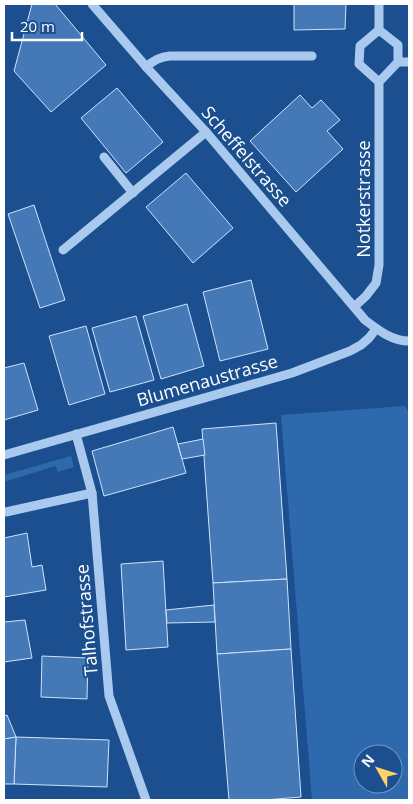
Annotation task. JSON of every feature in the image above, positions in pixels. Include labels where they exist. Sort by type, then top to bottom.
[{"type":"street","name":"Scheffelstrasse","points":[[92,4],[146,67],[206,132],[365,320],[376,329]]},
{"type":"street","points":[[379,4],[379,30],[360,46],[359,64],[379,82],[398,62],[398,45],[379,30]]},
{"type":"street","points":[[146,67],[161,57],[170,56],[312,56]]},
{"type":"street","points":[[398,62],[409,62]]},
{"type":"street","name":"Notkerstrasse","points":[[354,307],[376,283],[379,265],[379,82]]},
{"type":"street","points":[[62,250],[206,132]]},
{"type":"street","points":[[104,157],[133,193]]},
{"type":"street","points":[[376,329],[388,336],[409,341]]},
{"type":"street","name":"Blumenaustrasse","points":[[4,455],[292,373],[350,351],[361,345],[376,329]]},
{"type":"street","name":"Talhofstrasse","points":[[76,434],[92,493],[109,696],[146,800]]},
{"type":"street","points":[[6,512],[92,493]]},
{"type":"shaded area","points":[[405,406],[409,413],[409,800],[312,800],[281,415]]},
{"type":"shaded area","points":[[71,456],[74,467],[58,472],[55,466],[4,482],[4,475]]},
{"type":"building","points":[[32,4],[55,4],[106,65],[51,112],[14,71]]},
{"type":"building","points":[[294,4],[346,4],[345,29],[294,30]]},
{"type":"building","points":[[117,88],[163,142],[126,173],[81,118]]},
{"type":"building","points":[[300,95],[312,108],[321,100],[340,120],[327,131],[343,149],[296,192],[250,141]]},
{"type":"building","points":[[186,173],[233,228],[193,263],[146,207]]},
{"type":"building","points":[[34,205],[65,300],[40,308],[8,214]]},
{"type":"building","points":[[251,280],[268,349],[220,361],[203,292]]},
{"type":"building","points":[[187,304],[204,366],[161,379],[143,316]]},
{"type":"building","points":[[136,316],[154,380],[110,392],[92,328]]},
{"type":"building","points":[[86,326],[105,394],[69,405],[49,336]]},
{"type":"building","points":[[24,363],[38,410],[4,420],[4,368]]},
{"type":"building","points":[[276,423],[287,579],[213,583],[202,429]]},
{"type":"building","points":[[173,427],[186,473],[104,496],[92,451]]},
{"type":"building","points":[[203,439],[205,455],[182,459],[178,444]]},
{"type":"building","points":[[27,533],[32,567],[42,565],[46,590],[4,597],[4,538]]},
{"type":"building","points":[[163,561],[168,647],[126,650],[121,564]]},
{"type":"building","points":[[287,579],[291,649],[217,654],[213,583]]},
{"type":"building","points":[[214,605],[215,622],[167,623],[166,610]]},
{"type":"building","points":[[25,620],[32,658],[4,662],[4,622]]},
{"type":"building","points":[[291,649],[301,797],[229,800],[217,654]]},
{"type":"building","points":[[42,656],[88,658],[87,699],[41,697]]},
{"type":"building","points":[[7,715],[16,737],[4,739],[4,716]]},
{"type":"building","points":[[16,737],[109,740],[107,787],[14,784]]},
{"type":"building","points":[[16,737],[14,784],[4,784],[4,739]]}]
